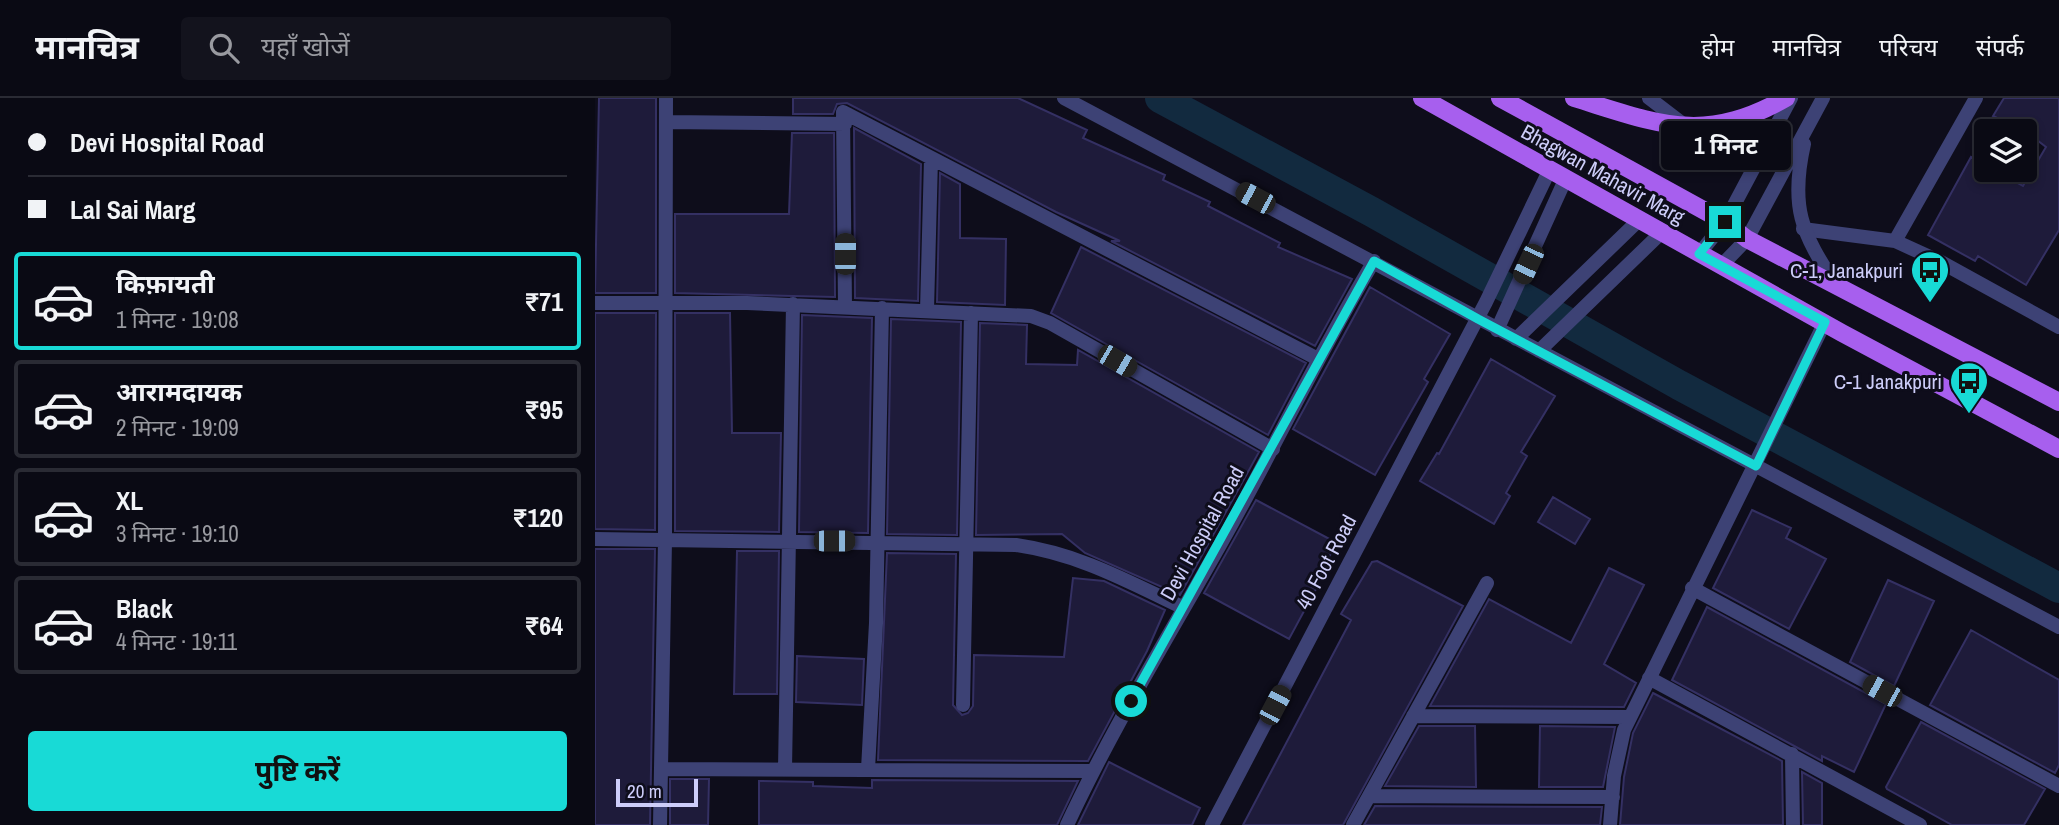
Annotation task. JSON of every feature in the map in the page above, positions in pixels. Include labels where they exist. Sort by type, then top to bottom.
[{"type":"main road","name":"Bhagwan Mahavir Marg","points":[[1422,98],[1699,254],[2059,449]]},
{"type":"main road","name":"Bhagwan Mahavir Marg","points":[[1500,98],[1725,222],[1747,239],[2059,402]]},
{"type":"main road","points":[[1574,98],[1645,120],[1689,128],[1723,125],[1744,119],[1789,98]]},
{"type":"street","points":[[660,825],[665,540],[666,98]]},
{"type":"street","points":[[1064,98],[2059,628]]},
{"type":"street","points":[[1649,98],[1689,128]]},
{"type":"street","points":[[1699,254],[1725,222],[1789,98]]},
{"type":"street","points":[[1721,266],[1747,239],[1823,98]]},
{"type":"street","points":[[1895,241],[1976,98]]},
{"type":"street","points":[[845,306],[843,112],[1318,359]]},
{"type":"street","points":[[666,122],[845,124]]},
{"type":"street","points":[[1808,126],[1798,172],[1797,202],[1803,229],[1837,286]]},
{"type":"street","points":[[927,310],[931,159]]},
{"type":"street","name":"40 Foot Road","points":[[1212,825],[1478,319],[1549,171]]},
{"type":"street","points":[[1497,330],[1566,180]]},
{"type":"street","points":[[1516,339],[1639,220]]},
{"type":"street","points":[[1803,229],[1895,241],[1939,261],[2059,327]]},
{"type":"street","points":[[1539,351],[1661,233]]},
{"type":"street","name":"Devi Hospital Road","points":[[1067,825],[1092,771],[1374,261]]},
{"type":"street","points":[[595,303],[793,304],[1012,313],[1050,323],[1272,449]]},
{"type":"street","points":[[785,769],[793,304]]},
{"type":"street","points":[[868,769],[877,542],[882,308]]},
{"type":"street","points":[[963,705],[971,313]]},
{"type":"street","points":[[1610,825],[1614,776],[1630,717],[1692,588],[1765,449],[1825,322]]},
{"type":"street","points":[[595,539],[965,542],[1054,550],[1091,564],[1184,608]]},
{"type":"street","points":[[1353,825],[1487,583]]},
{"type":"street","points":[[1692,588],[2059,786]]},
{"type":"street","points":[[1649,678],[1920,825]]},
{"type":"street","points":[[1413,716],[1630,717]]},
{"type":"street","points":[[1792,754],[1793,825]]},
{"type":"street","points":[[661,769],[1092,771]]},
{"type":"street","points":[[1369,796],[1612,797]]},
{"type":"building","points":[[599,98],[656,98],[656,293],[595,293]]},
{"type":"building","points":[[793,98],[1018,98],[1087,130],[1083,138],[1165,175],[1163,180],[1210,202],[1208,206],[1280,243],[1278,247],[1352,279],[1315,346],[1111,241],[1120,241],[1056,212],[847,103],[837,104],[833,114],[793,114]]},
{"type":"building","points":[[2004,98],[2059,98],[2059,230],[2026,285],[1978,256],[1975,261],[1928,235],[1971,157],[1974,159],[1974,182],[2016,182],[2023,186],[2025,182],[2037,182],[2037,162],[2046,147],[2037,140],[2037,119],[1999,119],[1993,116]]},
{"type":"building","points":[[854,128],[921,164],[918,301],[855,298]]},
{"type":"building","points":[[792,133],[834,133],[835,297],[675,293],[675,214],[789,214]]},
{"type":"building","points":[[940,173],[960,184],[960,238],[1006,239],[1005,305],[937,302]]},
{"type":"building","points":[[1081,247],[1306,363],[1268,435],[1051,313]]},
{"type":"building","points":[[1370,287],[1450,334],[1424,379],[1428,382],[1375,475],[1293,429]]},
{"type":"building","points":[[595,313],[656,313],[655,530],[595,529]]},
{"type":"building","points":[[675,313],[730,313],[732,433],[781,433],[779,532],[675,531]]},
{"type":"building","points":[[802,315],[872,318],[868,533],[799,532]]},
{"type":"building","points":[[891,319],[961,322],[957,535],[887,534]]},
{"type":"building","points":[[980,323],[1027,325],[1026,364],[1077,365],[1078,350],[1259,452],[1180,595],[1085,553],[1062,534],[976,535]]},
{"type":"building","points":[[1491,359],[1555,396],[1521,452],[1527,456],[1506,493],[1510,496],[1494,524],[1420,481],[1437,453],[1439,454]]},
{"type":"building","points":[[1553,497],[1590,519],[1575,544],[1538,522]]},
{"type":"building","points":[[1256,500],[1337,543],[1312,587],[1316,589],[1289,639],[1204,593]]},
{"type":"building","points":[[1752,510],[1791,528],[1786,538],[1826,559],[1789,629],[1713,588]]},
{"type":"building","points":[[595,549],[655,549],[650,825],[595,825]]},
{"type":"building","points":[[737,551],[779,551],[777,694],[734,694]]},
{"type":"building","points":[[887,553],[956,554],[953,705],[962,715],[968,713],[973,706],[974,655],[1064,657],[1073,578],[1104,581],[1165,610],[1147,651],[1088,761],[878,760]]},
{"type":"building","points":[[1377,561],[1463,606],[1343,825],[1243,825],[1351,620],[1341,614],[1372,562]]},
{"type":"building","points":[[1609,568],[1644,585],[1604,664],[1636,683],[1624,707],[1430,706],[1489,599],[1571,643]]},
{"type":"building","points":[[1888,580],[1934,601],[1894,686],[1850,662]]},
{"type":"building","points":[[1707,607],[1886,704],[1854,772],[1822,756],[1822,761],[1672,680]]},
{"type":"building","points":[[1971,630],[2059,680],[2059,765],[2055,773],[1930,705]]},
{"type":"building","points":[[797,656],[864,659],[862,705],[796,702]]},
{"type":"building","points":[[1653,693],[1782,761],[1783,825],[1620,825],[1624,777],[1633,733]]},
{"type":"building","points":[[1921,722],[2045,789],[2024,825],[1952,825],[1887,789]]},
{"type":"building","points":[[1419,726],[1475,726],[1476,787],[1385,786]]},
{"type":"building","points":[[1540,726],[1615,727],[1603,787],[1539,787]]},
{"type":"building","points":[[1109,762],[1200,808],[1192,825],[1078,825]]},
{"type":"building","points":[[1802,772],[1822,783],[1822,825],[1803,825]]},
{"type":"building","points":[[670,779],[709,779],[708,825],[670,825]]},
{"type":"building","points":[[872,780],[1078,781],[1057,825],[759,825],[759,781],[813,782],[813,786],[872,788]]},
{"type":"building","points":[[1375,806],[1602,807],[1600,825],[1364,825]]},
{"type":"waterway","points":[[1160,98],[1372,212],[1679,385],[2059,588]]},
{"type":"place","name":"C-1, Janakpuri","points":[[1930,304]]},
{"type":"place","name":"C-1 Janakpuri","points":[[1969,415]]},
{"type":"route","points":[[1131,701],[1230,527],[1346,307],[1374,261],[1756,466],[1825,322],[1699,254],[1725,222]]}]
